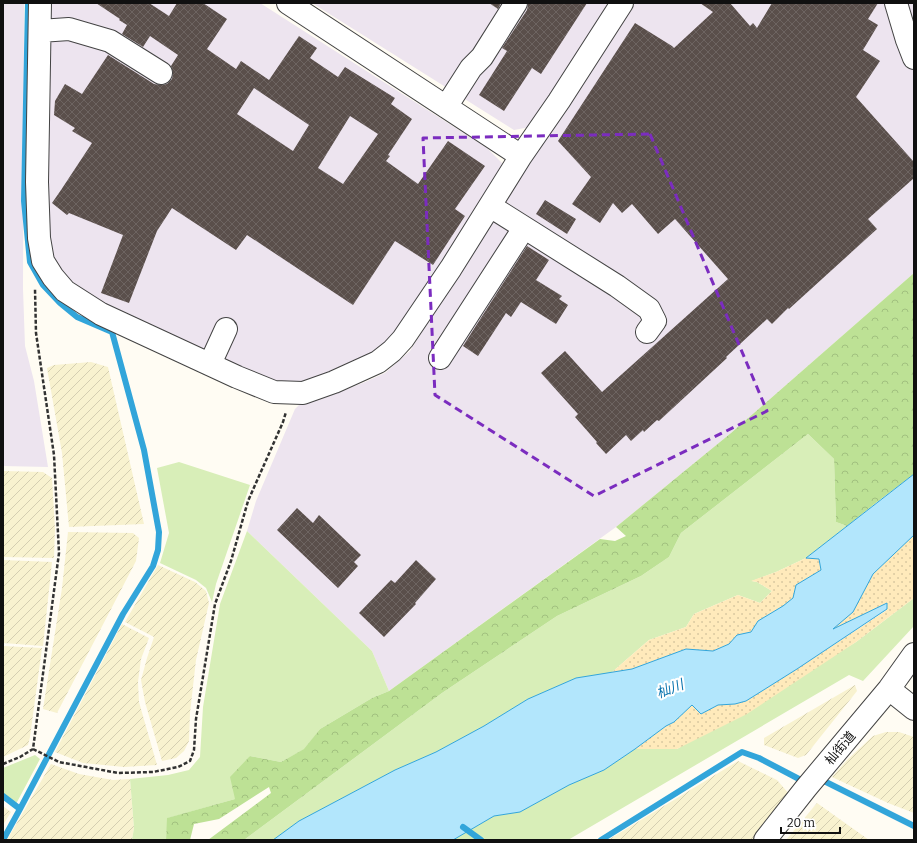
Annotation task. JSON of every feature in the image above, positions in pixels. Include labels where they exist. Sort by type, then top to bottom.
[{"type":"street","points":[[40,3],[37,182],[39,238],[43,260],[53,277],[65,291],[101,314],[237,377],[274,392],[303,393],[334,382],[378,362],[392,351],[403,339],[451,268],[521,156],[559,101],[622,3]]},
{"type":"street","points":[[288,3],[521,156]]},
{"type":"street","points":[[446,107],[471,68],[482,57],[516,3]]},
{"type":"street","points":[[896,3],[914,58]]},
{"type":"street","points":[[40,31],[69,29],[110,41],[160,73]]},
{"type":"street","points":[[490,206],[617,286],[649,309],[655,321],[647,332]]},
{"type":"street","points":[[440,358],[524,228]]},
{"type":"street","points":[[210,364],[226,329]]},
{"type":"street","name":"杣街道","points":[[765,840],[806,788],[890,689],[914,654]]},
{"type":"street","points":[[890,689],[914,709]]},
{"type":"path","points":[[33,749],[59,553],[54,455],[36,333],[35,284]]},
{"type":"path","points":[[33,749],[59,762],[118,773],[160,771],[178,767],[190,761],[194,750],[196,719],[215,604],[231,561],[248,501],[283,422],[291,392]]},
{"type":"path","points":[[3,764],[20,757],[33,749]]},
{"type":"highlighted area","points":[[650,134],[767,411],[594,496],[435,395],[423,138]]},
{"type":"shaded area","points":[[3,3],[24,3],[23,289],[25,346],[34,381],[48,467],[3,466]]},
{"type":"shaded area","points":[[48,3],[260,3],[487,148],[503,164],[498,177],[394,336],[365,362],[296,384],[260,378],[94,300],[67,277],[53,260],[48,241]]},
{"type":"shaded area","points":[[312,3],[610,3],[530,127],[514,130]]},
{"type":"shaded area","points":[[630,3],[914,3],[914,273],[731,433],[616,527],[389,691],[372,651],[247,531],[256,501],[295,409],[301,403],[342,391],[385,373],[410,351],[574,94]]},
{"type":"shaded area","points":[[91,362],[108,367],[144,524],[69,527],[62,453],[47,368],[54,365]]},
{"type":"shaded area","points":[[3,471],[43,472],[52,478],[55,529],[54,558],[3,557]]},
{"type":"shaded area","points":[[68,532],[133,533],[139,538],[136,561],[57,713],[43,709],[62,588]]},
{"type":"shaded area","points":[[3,560],[52,562],[43,646],[3,643]]},
{"type":"shaded area","points":[[158,565],[195,582],[206,591],[209,603],[196,660],[190,713],[189,741],[184,751],[176,758],[162,761],[145,702],[141,680],[154,637],[125,622]]},
{"type":"shaded area","points":[[122,624],[149,638],[141,659],[138,682],[139,702],[157,765],[124,767],[83,763],[55,752]]},
{"type":"shaded area","points":[[3,646],[42,648],[28,745],[3,757]]},
{"type":"shaded area","points":[[855,685],[857,691],[806,755],[798,758],[764,745],[764,738]]},
{"type":"shaded area","points":[[886,732],[899,732],[914,737],[914,813],[888,803],[832,777],[847,760],[873,736]]},
{"type":"shaded area","points":[[738,761],[777,780],[790,795],[754,840],[608,840]]},
{"type":"shaded area","points":[[51,764],[79,774],[113,780],[130,779],[134,828],[132,840],[7,840]]},
{"type":"shaded area","points":[[817,803],[869,840],[786,840]]},
{"type":"shaded area","points":[[3,806],[11,812],[3,825]]},
{"type":"green space","points":[[914,273],[914,474],[847,526],[836,522],[834,459],[808,434],[681,533],[669,557],[641,576],[557,616],[442,693],[244,840],[208,840],[271,793],[269,787],[219,819],[194,824],[190,840],[166,840],[167,818],[235,799],[230,777],[250,756],[281,762],[304,749],[320,729],[372,698],[389,691],[600,539],[615,541],[626,536],[616,527],[731,433]]},
{"type":"green space","points":[[808,434],[834,459],[836,522],[847,526],[806,558],[752,581],[757,582],[772,591],[760,603],[738,595],[694,614],[686,627],[649,640],[611,673],[576,678],[528,699],[484,726],[436,752],[395,770],[299,821],[273,840],[244,840],[442,693],[557,616],[641,576],[669,557],[681,533]]},
{"type":"green space","points":[[179,462],[250,485],[216,584],[212,602],[206,588],[196,580],[160,563],[169,533],[157,468]]},
{"type":"green space","points":[[247,531],[372,651],[389,691],[372,698],[320,729],[305,749],[281,762],[250,756],[235,799],[168,818],[166,840],[132,840],[134,828],[130,779],[168,775],[189,770],[200,757],[203,707],[220,604]]},
{"type":"green space","points":[[914,598],[914,626],[863,681],[849,675],[568,840],[453,840],[494,816],[520,812],[569,785],[604,770],[635,749],[677,749],[856,642]]},
{"type":"green space","points":[[35,755],[40,759],[16,804],[3,793],[3,768]]},
{"type":"sand","points":[[914,535],[914,598],[856,642],[747,714],[677,749],[635,749],[666,726],[674,722],[692,705],[701,714],[718,705],[735,704],[746,701],[887,610],[832,630],[863,592],[873,574]]},
{"type":"sand","points":[[806,558],[819,559],[821,570],[796,585],[793,598],[758,621],[751,632],[737,635],[729,644],[713,651],[686,649],[632,669],[611,673],[649,640],[686,627],[694,614],[738,595],[760,603],[772,591],[757,582],[751,581],[776,572]]},
{"type":"water","name":"杣川","points":[[914,474],[914,535],[873,574],[853,612],[833,629],[887,603],[887,609],[746,701],[735,704],[718,705],[701,714],[692,705],[674,722],[666,726],[604,770],[569,785],[520,812],[494,816],[453,840],[273,840],[299,821],[395,770],[436,752],[484,726],[528,699],[576,678],[632,669],[686,649],[713,651],[729,644],[737,635],[751,632],[758,621],[793,598],[796,585],[821,570],[819,559],[806,558]]},
{"type":"building","points":[[96,3],[149,3],[169,16],[177,3],[203,3],[227,19],[207,49],[236,69],[241,61],[269,80],[299,36],[317,48],[310,58],[338,77],[345,67],[395,98],[391,104],[412,119],[388,155],[390,156],[386,161],[418,184],[448,141],[485,166],[455,209],[465,216],[433,265],[395,241],[353,305],[247,235],[236,250],[172,208],[157,231],[129,303],[101,293],[123,235],[69,213],[67,215],[52,203],[92,143],[72,131],[75,128],[54,115],[55,101],[65,84],[82,94],[108,55],[154,84],[161,85],[167,84],[172,79],[173,73],[171,66],[178,55],[150,36],[143,47],[122,34],[127,25],[119,20],[120,19]],"holes":[[[254,88],[309,125],[293,151],[237,114]],[[350,116],[378,134],[343,184],[318,168]]]},
{"type":"building","points":[[489,3],[501,3],[498,9]]},
{"type":"building","points":[[528,3],[587,3],[541,74],[532,68],[504,111],[479,95],[507,51],[502,48],[527,10]]},
{"type":"building","points":[[700,3],[730,3],[750,26],[753,23],[757,28],[772,3],[878,3],[868,19],[878,25],[863,50],[880,61],[856,97],[914,162],[914,178],[868,219],[877,229],[789,309],[788,308],[772,324],[767,319],[659,421],[657,420],[644,432],[643,430],[631,441],[626,435],[606,454],[575,417],[578,414],[541,373],[565,351],[602,392],[728,279],[675,219],[658,234],[632,204],[622,213],[613,203],[600,223],[572,204],[591,177],[558,141],[635,23],[674,48],[713,12]]},
{"type":"building","points":[[545,200],[576,219],[567,234],[536,214]]},
{"type":"building","points":[[527,246],[549,260],[536,280],[562,296],[559,299],[568,305],[556,324],[521,302],[511,317],[506,313],[478,356],[463,346]]},
{"type":"building","points":[[297,508],[313,523],[319,515],[361,555],[354,562],[358,566],[338,588],[277,530]]},
{"type":"building","points":[[416,560],[436,579],[415,603],[416,604],[384,637],[359,613],[391,580],[395,583]]},
{"type":"waterway","points":[[3,840],[123,614],[153,566],[158,550],[159,532],[144,450],[112,332],[77,317],[60,303],[43,285],[30,262],[24,201],[28,3]]},
{"type":"waterway","points":[[601,840],[742,752],[759,758],[799,779],[807,780]]},
{"type":"waterway","points":[[818,781],[826,782],[914,826]]},
{"type":"waterway","points":[[3,796],[20,809]]},
{"type":"waterway","points":[[463,827],[481,840]]}]
